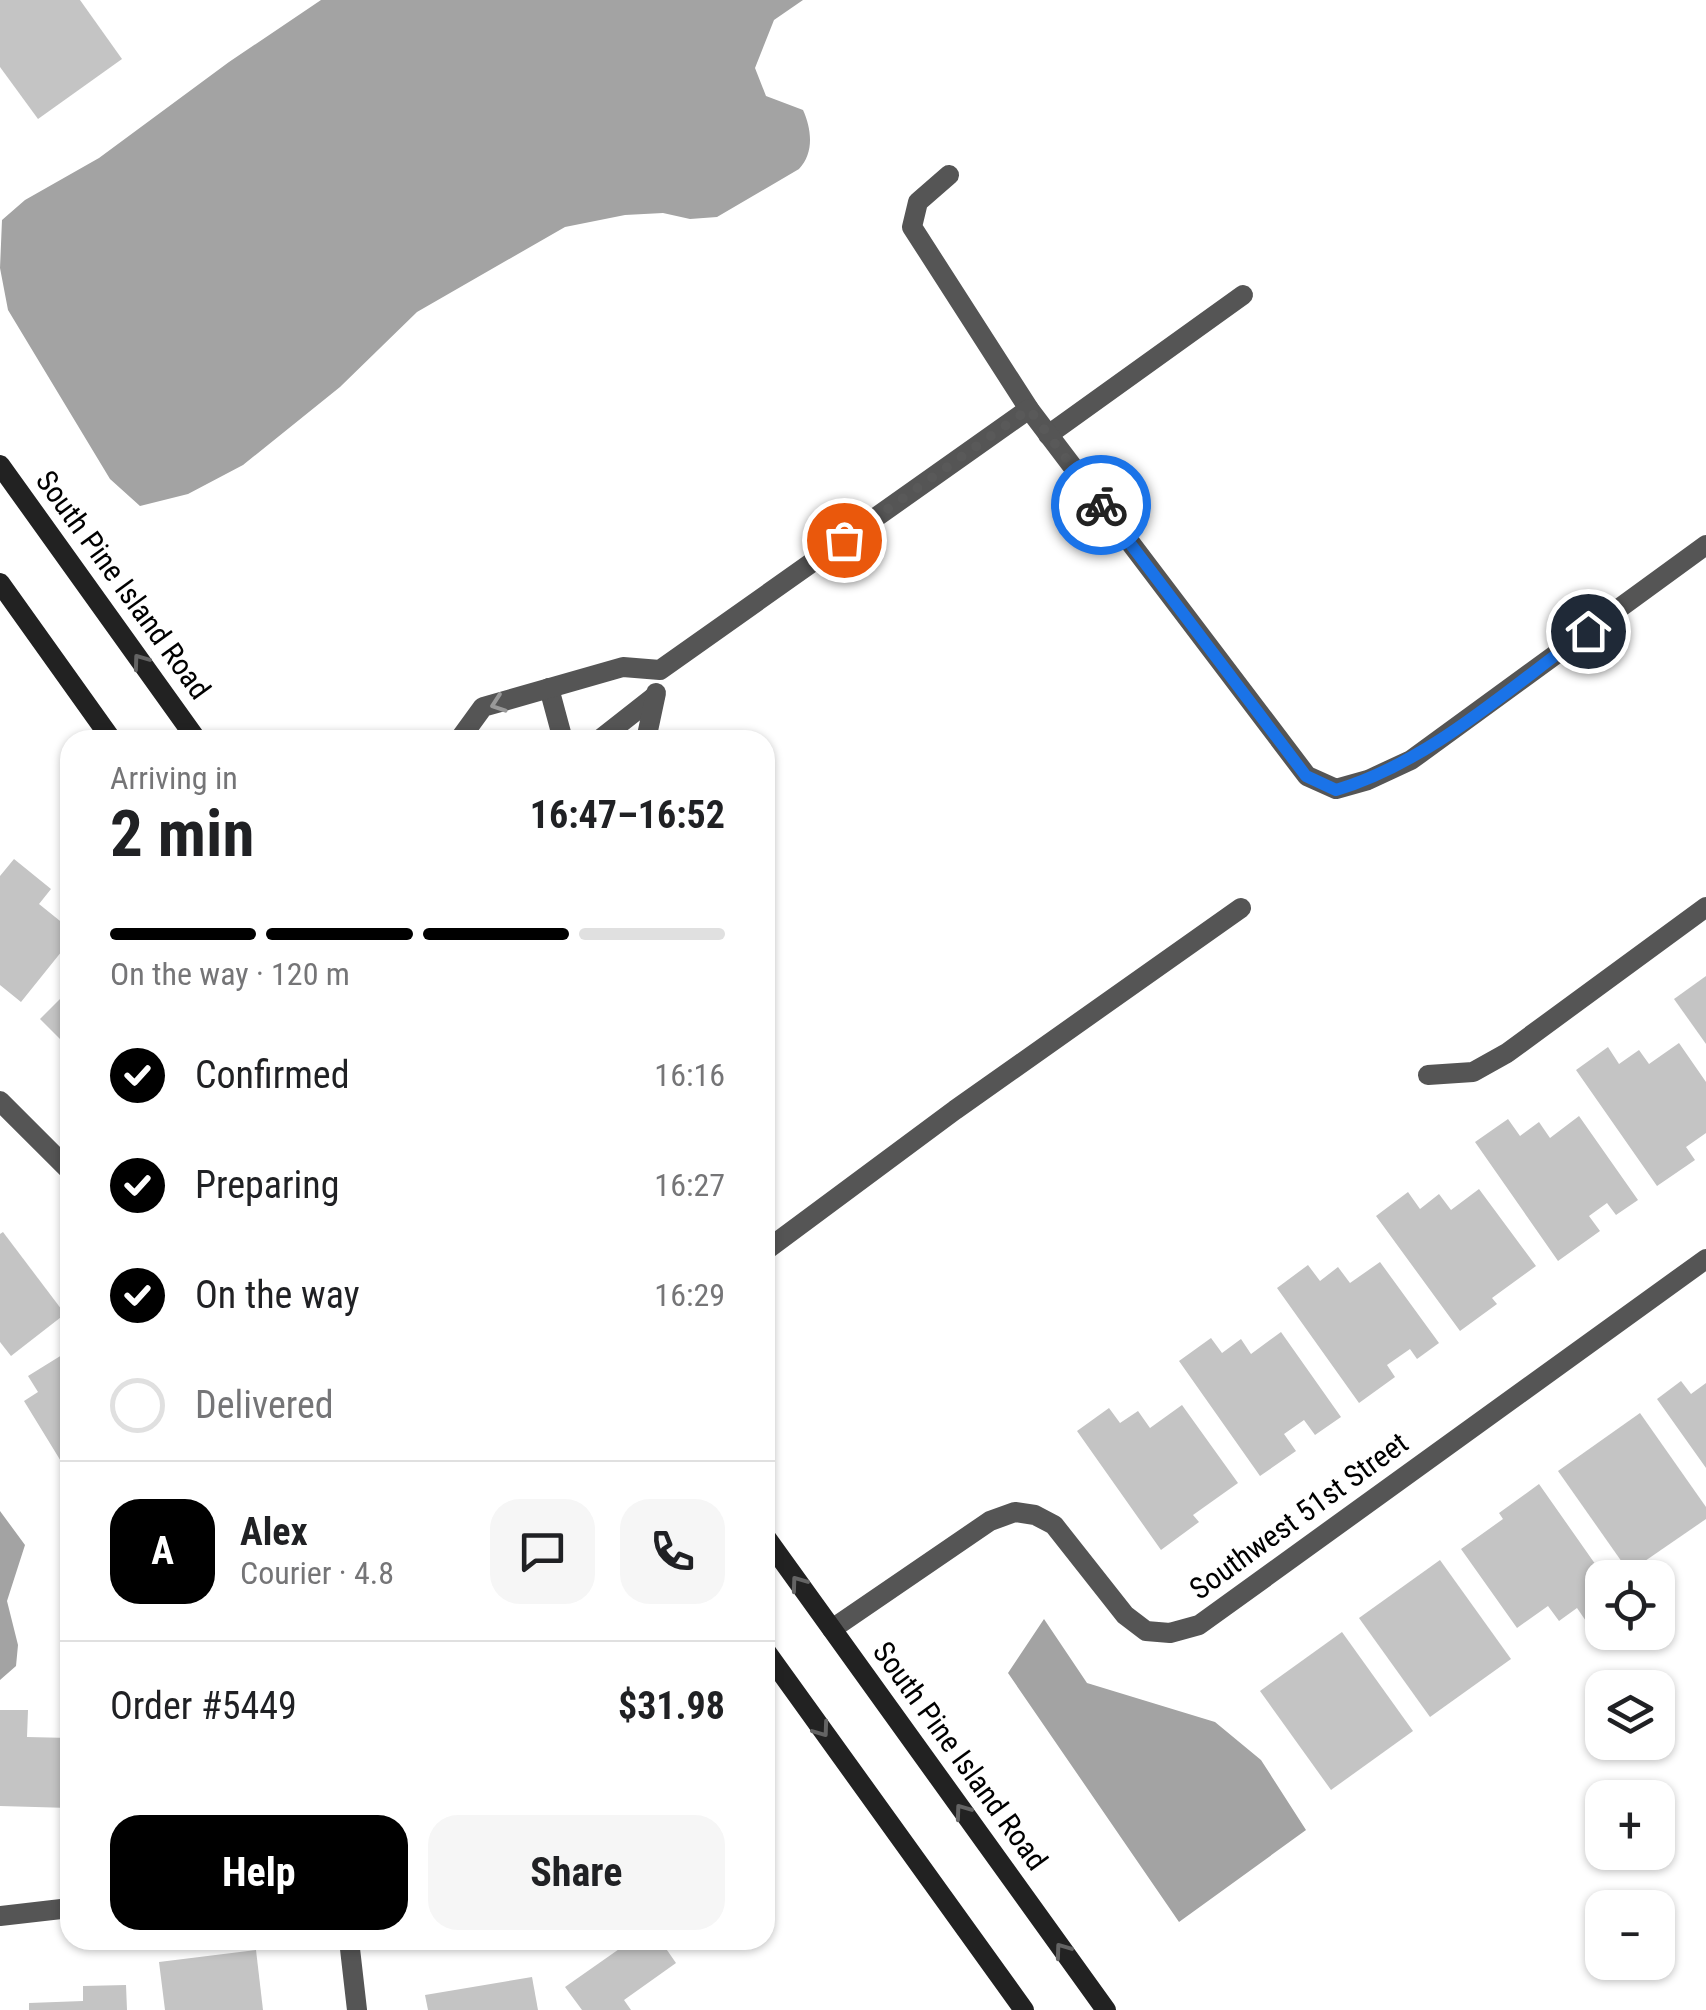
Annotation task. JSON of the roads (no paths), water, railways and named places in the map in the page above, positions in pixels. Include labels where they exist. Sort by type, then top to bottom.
[{"type":"main road","name":"South Pine Island Road","points":[[0,465],[190,730]]},
{"type":"main road","points":[[0,583],[105,730]]},
{"type":"main road","name":"South Pine Island Road","points":[[775,1550],[1106,2010]]},
{"type":"main road","points":[[775,1664],[1024,2010]]},
{"type":"street","points":[[949,175],[918,202],[912,227],[1029,409],[1306,776],[1336,790],[1410,760],[1706,545]]},
{"type":"street","points":[[1048,435],[1242,294]]},
{"type":"street","points":[[466,730],[483,708],[623,667],[660,670],[1029,409]]},
{"type":"street","points":[[648,730],[660,670]]},
{"type":"street","points":[[549,688],[560,730]]},
{"type":"street","points":[[612,730],[655,696]]},
{"type":"street","points":[[1428,1075],[1473,1072],[1507,1053],[1706,907]]},
{"type":"street","points":[[775,1244],[939,1122],[1242,908]]},
{"type":"street","points":[[0,1101],[60,1160]]},
{"type":"street","name":"Southwest 51st Street","points":[[832,1629],[990,1521],[1015,1512],[1035,1514],[1054,1525],[1125,1615],[1146,1631],[1170,1633],[1199,1625],[1706,1259]]},
{"type":"street","points":[[0,1916],[60,1909]]},
{"type":"street","points":[[350,1950],[357,2010]]}]
